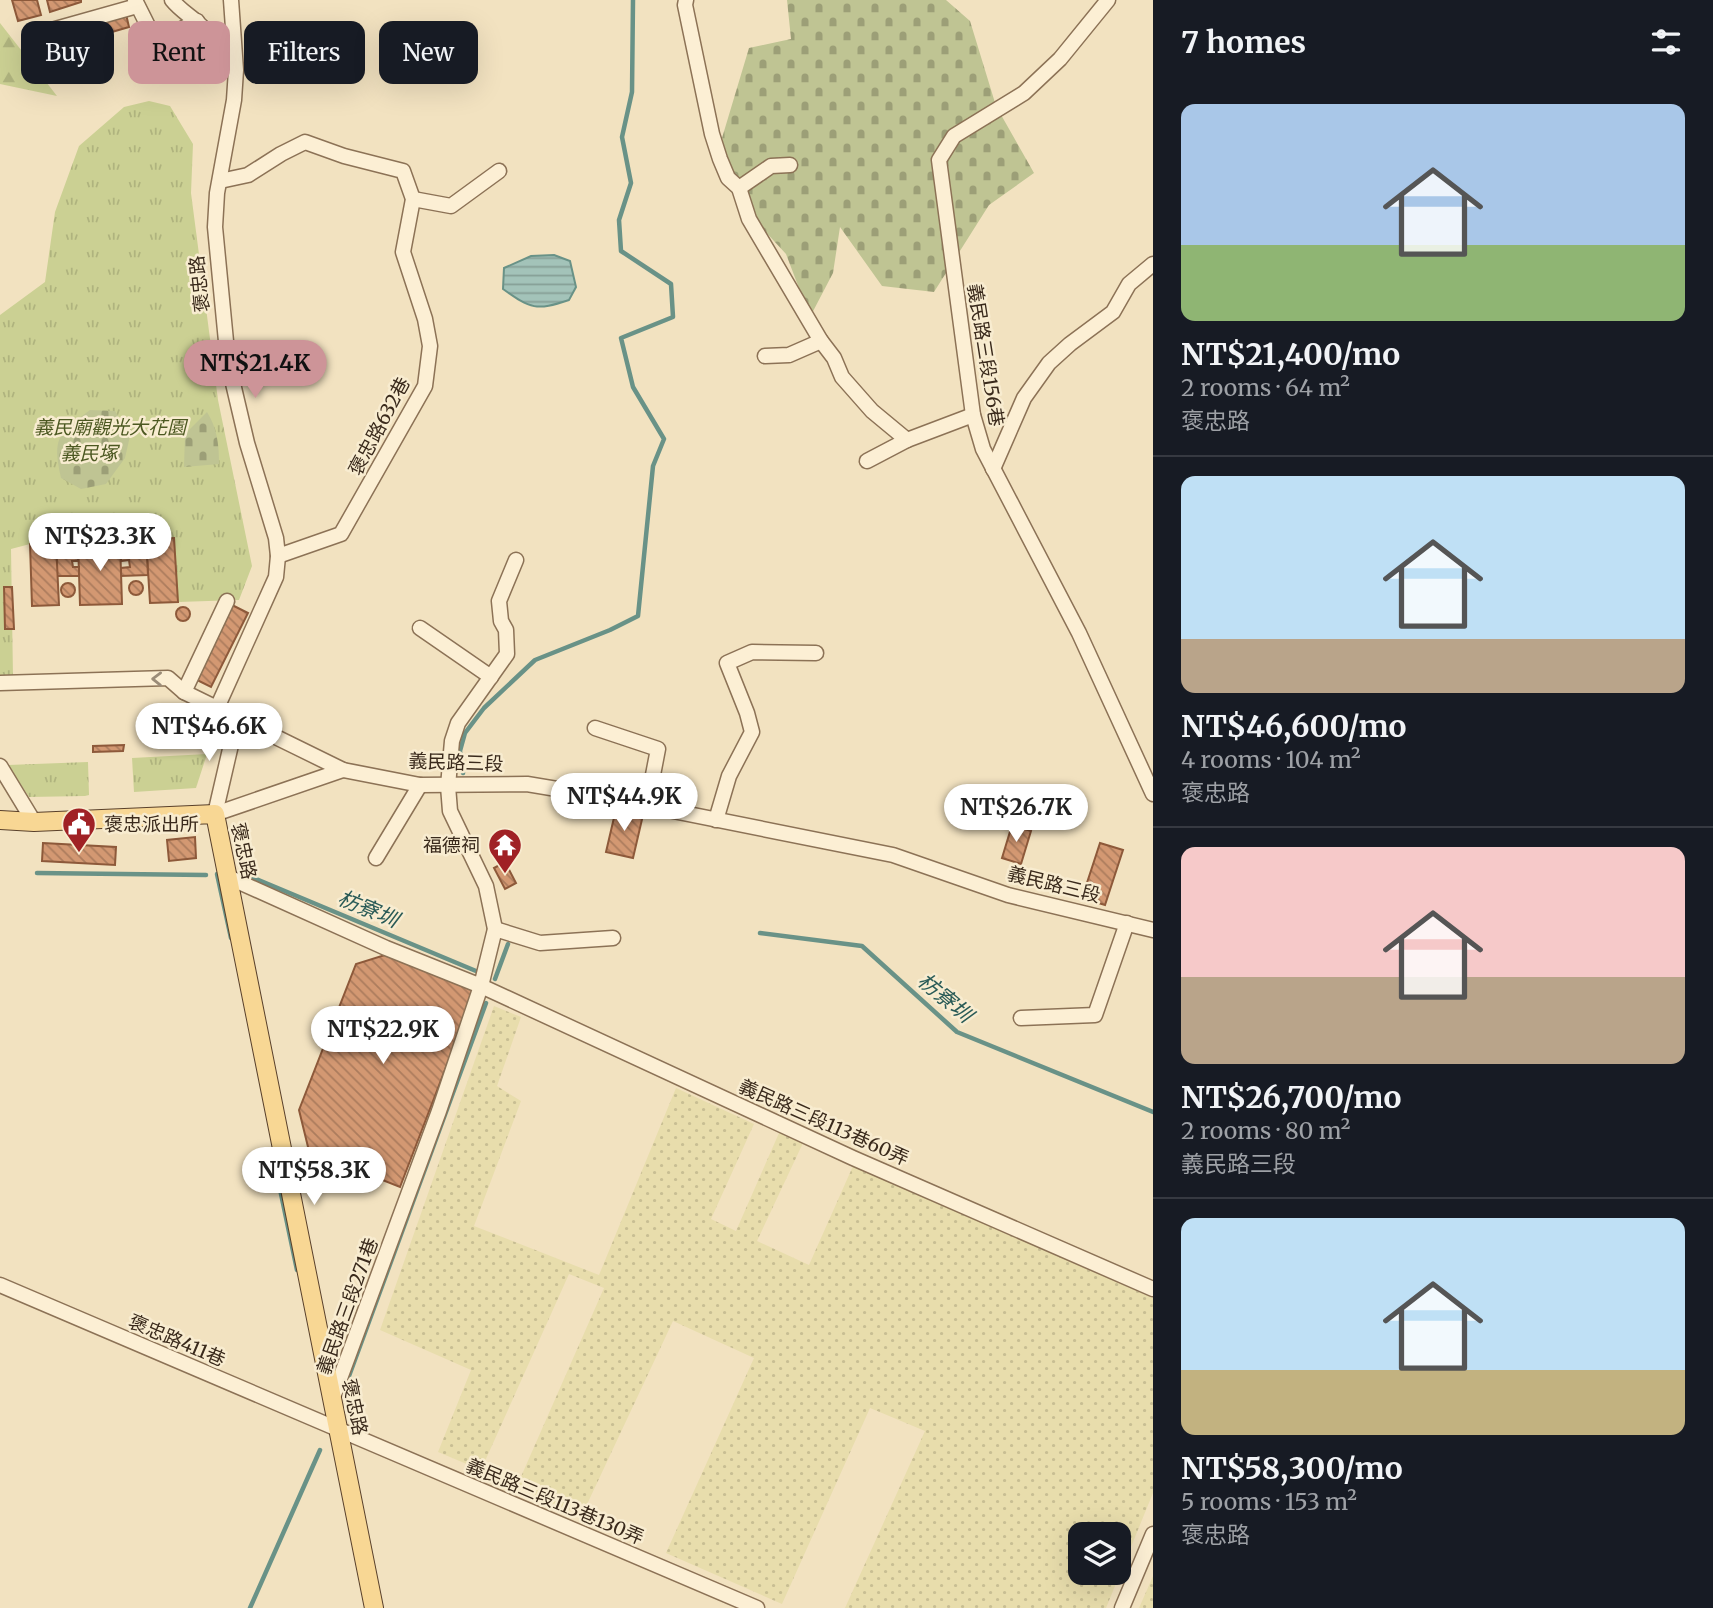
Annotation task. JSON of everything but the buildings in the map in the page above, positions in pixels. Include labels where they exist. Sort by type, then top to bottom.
[{"type":"main road","name":"義民路三段","points":[[0,820],[215,814]]},
{"type":"main road","name":"褒忠路","points":[[215,814],[374,1608]]},
{"type":"street","points":[[172,0],[182,13],[197,21]]},
{"type":"street","name":"褒忠路","points":[[217,708],[276,577],[278,556],[276,538],[247,443],[228,362],[215,228],[234,100],[236,70],[231,0]]},
{"type":"street","points":[[686,0],[712,134],[728,178],[739,188],[749,219],[821,341],[834,358],[842,377],[872,411],[908,440]]},
{"type":"street","name":"義民路三段156巷","points":[[1108,0],[1060,60],[1024,93],[954,136],[939,160],[973,415],[983,449],[1080,633],[1153,794]]},
{"type":"street","points":[[79,21],[136,3],[145,21]]},
{"type":"street","points":[[230,62],[236,70]]},
{"type":"street","points":[[220,181],[248,175],[305,142],[403,172],[413,199],[451,206],[499,171]]},
{"type":"street","points":[[739,188],[771,166],[790,165]]},
{"type":"street","name":"褒忠路632巷","points":[[278,556],[341,534],[425,386],[430,346],[425,318],[403,252],[413,199]]},
{"type":"street","points":[[993,469],[1024,398],[1049,363],[1113,312],[1129,284],[1153,264]]},
{"type":"street","points":[[765,356],[789,355],[821,341]]},
{"type":"street","points":[[867,461],[908,440],[973,415]]},
{"type":"street","name":"義民路三段271巷","points":[[332,1401],[439,1111],[481,986],[495,929],[486,886],[450,811],[448,786],[454,731],[508,654],[499,601],[516,560]]},
{"type":"street","points":[[184,692],[227,601]]},
{"type":"street","points":[[420,628],[491,677]]},
{"type":"street","points":[[716,820],[729,775],[752,732],[727,663],[752,652],[816,653]]},
{"type":"street","points":[[0,682],[169,678],[184,692],[343,770]]},
{"type":"street","name":"褒忠路","points":[[215,814],[237,719]]},
{"type":"street","points":[[594,729],[658,749],[648,806]]},
{"type":"street","points":[[0,766],[34,821]]},
{"type":"street","name":"義民路三段","points":[[215,814],[343,770],[420,785],[527,784],[893,855],[1008,895],[1153,930]]},
{"type":"street","points":[[376,858],[420,785]]},
{"type":"street","name":"義民路三段113巷60弄","points":[[228,877],[386,948],[481,986],[853,1158],[1153,1289]]},
{"type":"street","points":[[1021,1018],[1095,1015],[1127,923]]},
{"type":"street","points":[[495,929],[540,943],[613,938]]},
{"type":"street","name":"褒忠路411巷","points":[[0,1285],[339,1430]]},
{"type":"street","name":"義民路三段113巷130弄","points":[[339,1430],[757,1608]]},
{"type":"street","points":[[1122,1608],[1153,1534]]},
{"type":"shaded area","points":[[494,1006],[521,1017],[497,1086],[521,1101],[474,1226],[599,1275],[676,1088],[754,1124],[711,1219],[736,1231],[779,1133],[803,1143],[757,1241],[809,1265],[853,1166],[1153,1298],[1153,1493],[1131,1547],[1131,1522],[1068,1522],[1068,1585],[1115,1585],[1106,1608],[845,1608],[925,1431],[870,1408],[782,1604],[666,1553],[754,1358],[673,1321],[582,1515],[516,1488],[604,1288],[569,1274],[481,1470],[438,1452],[471,1370],[380,1330]]},
{"type":"shaded area","points":[[1153,1576],[1153,1608],[1139,1608]]},
{"type":"green space","points":[[787,0],[946,0],[970,21],[996,106],[1034,173],[989,205],[934,292],[882,286],[840,227],[833,273],[810,317],[786,254],[738,202],[722,138],[749,48],[791,39]]},
{"type":"green space","points":[[0,23],[21,50],[21,84],[48,84],[57,96],[0,84]]},
{"type":"green space","name":"義民廟觀光大花園","points":[[149,101],[170,106],[193,144],[191,193],[218,400],[252,566],[239,600],[178,602],[174,538],[30,544],[11,549],[13,677],[0,677],[0,315],[45,282],[55,212],[79,146],[124,107]]},
{"type":"green space","name":"義民塚","points":[[90,410],[115,411],[130,436],[125,458],[106,484],[81,489],[61,478],[57,453],[64,431]]},
{"type":"green space","points":[[207,412],[217,436],[219,464],[184,467],[185,434]]},
{"type":"green space","points":[[207,754],[196,788],[134,792],[132,758]]},
{"type":"green space","points":[[88,762],[89,795],[85,796],[29,797],[8,765]]},
{"type":"water","points":[[554,255],[570,261],[576,287],[569,300],[549,306],[534,306],[520,301],[503,289],[504,268],[531,256]]},
{"type":"waterway","points":[[463,773],[460,751],[465,733],[484,708],[535,660],[638,616],[653,466],[664,439],[633,387],[621,338],[673,317],[671,284],[621,251],[619,220],[631,183],[622,137],[632,92],[633,0]]},
{"type":"waterway","name":"枋寮圳","points":[[37,873],[206,875]]},
{"type":"waterway","points":[[217,874],[231,938]]},
{"type":"waterway","name":"枋寮圳","points":[[249,876],[476,971]]},
{"type":"waterway","name":"枋寮圳","points":[[760,933],[862,946],[957,1032],[1153,1112]]},
{"type":"waterway","name":"枋寮圳","points":[[495,979],[508,944]]},
{"type":"waterway","points":[[349,1376],[486,1003]]},
{"type":"waterway","points":[[272,1151],[297,1270]]},
{"type":"waterway","points":[[250,1608],[320,1450]]},
{"type":"place","name":"褒忠派出所","points":[[79,854]]},
{"type":"place","name":"福德祠","points":[[505,875]]}]
